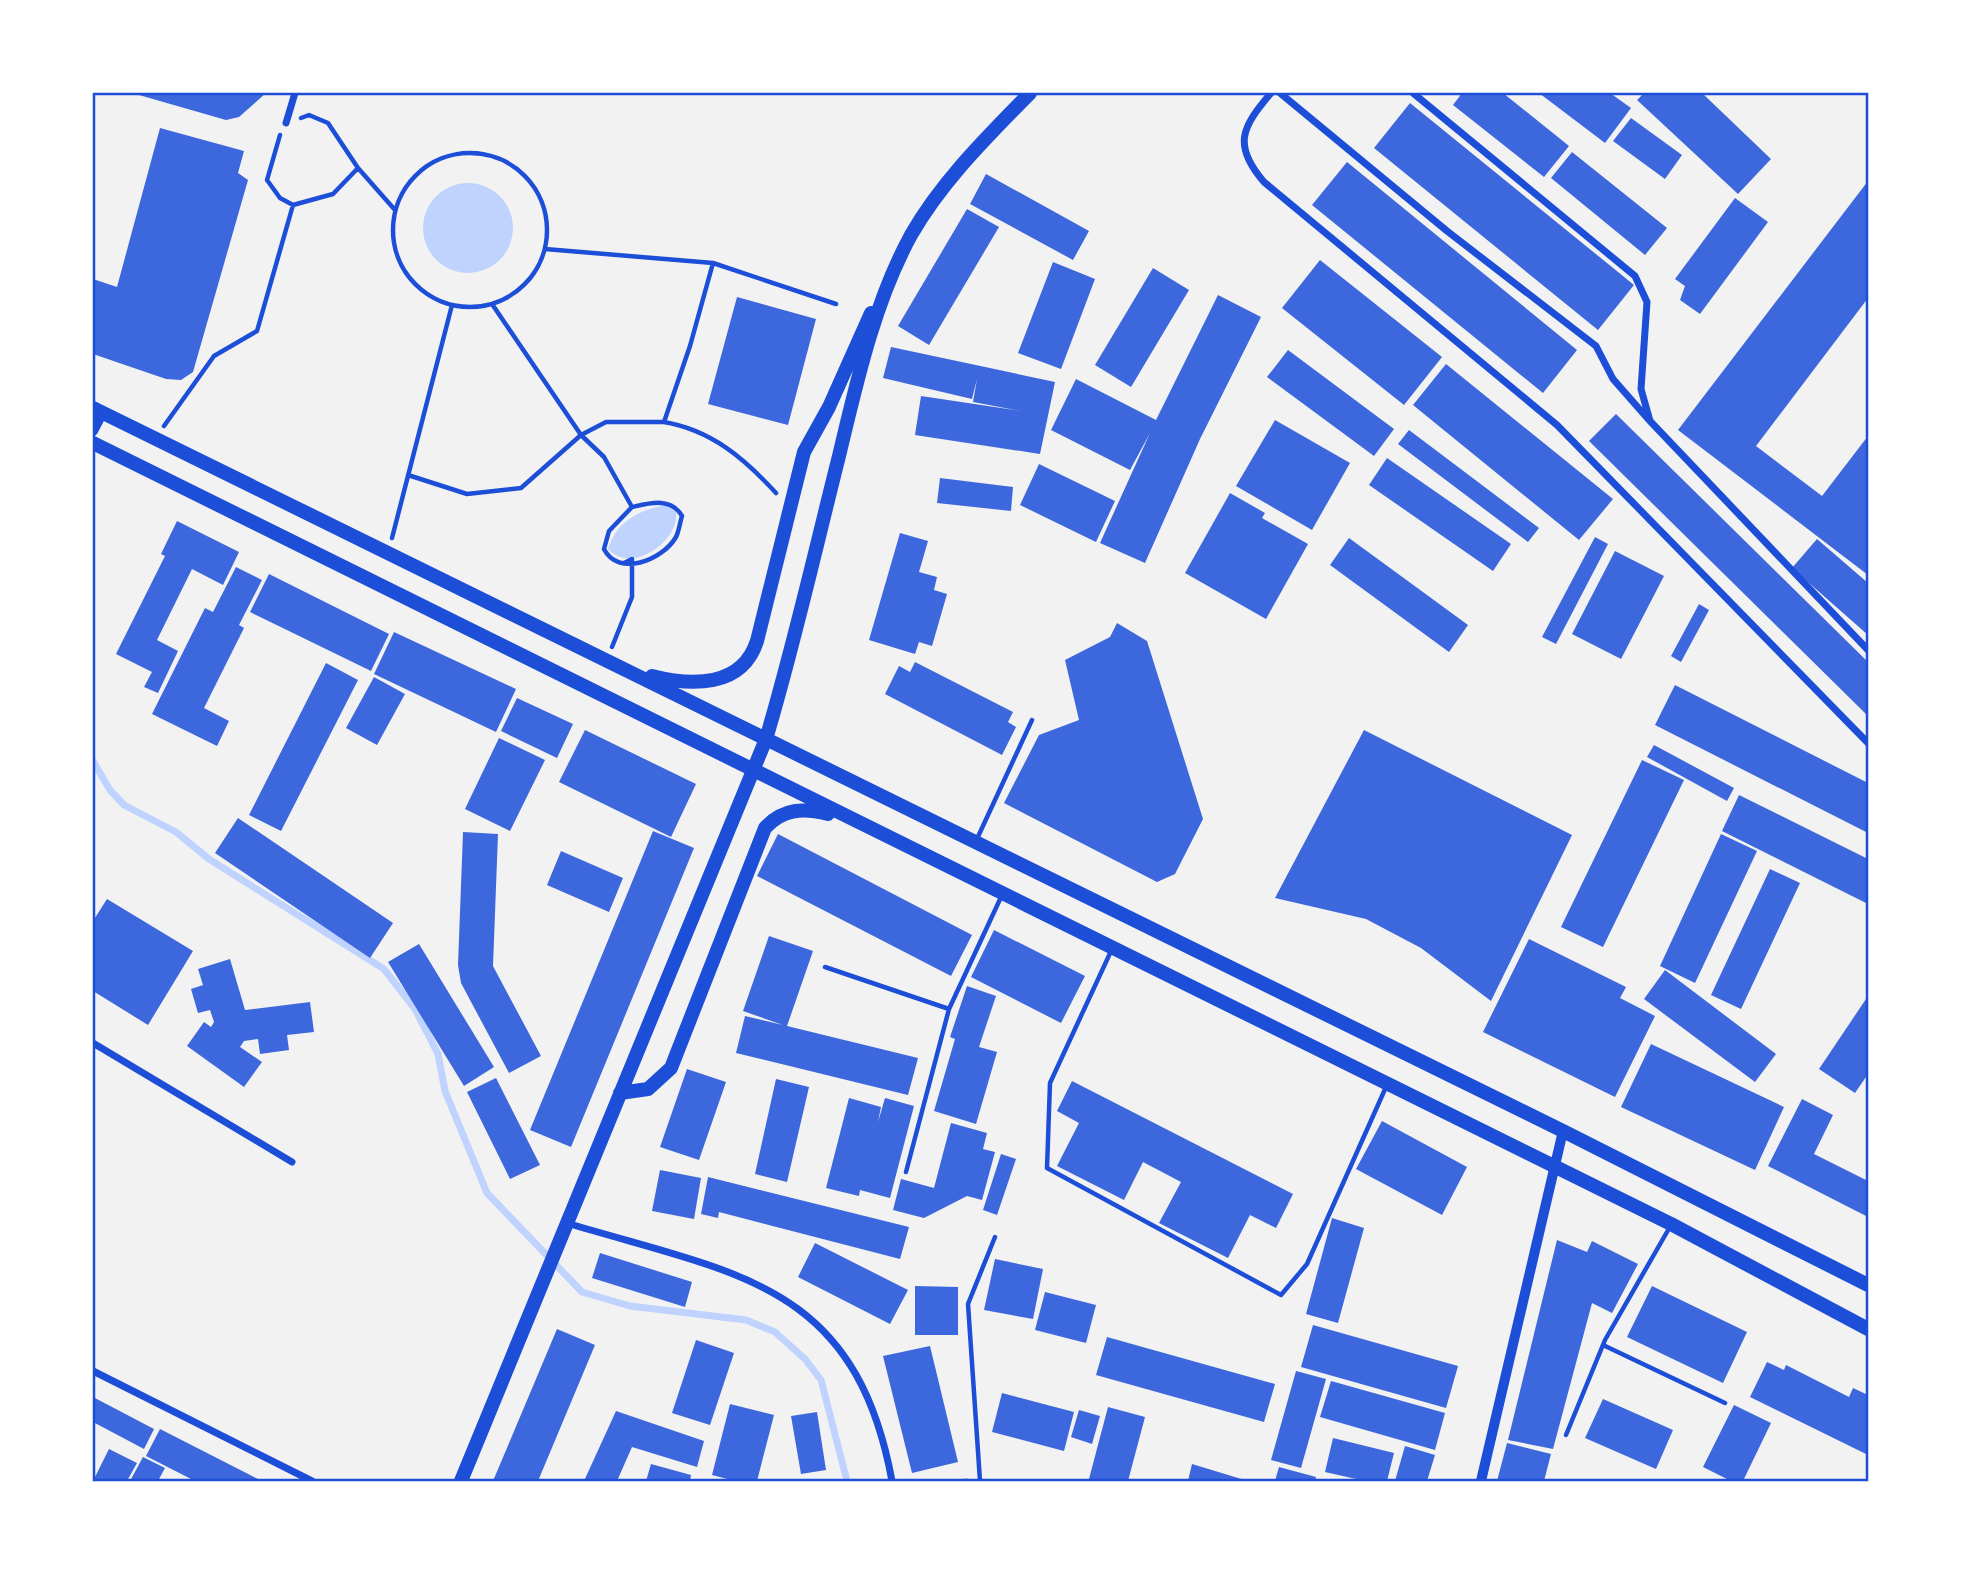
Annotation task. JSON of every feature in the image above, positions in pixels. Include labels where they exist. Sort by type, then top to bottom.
[{"type":"main road","points":[[461,1481],[755,771],[786,673],[856,386],[887,289],[912,234],[944,186],[1030,93]]},
{"type":"main road","points":[[613,664],[674,681],[699,683],[724,677],[749,657],[757,640],[804,452],[829,407],[866,322],[887,289]]},
{"type":"main road","points":[[98,410],[1563,1131],[1868,1285]]},
{"type":"main road","points":[[93,443],[1671,1224],[1868,1329]]},
{"type":"main road","points":[[620,1093],[648,1089],[671,1068],[765,828],[780,815],[800,810],[851,819]]},
{"type":"street","points":[[286,123],[295,93]]},
{"type":"street","points":[[1271,93],[1246,123],[1244,133],[1250,166],[1264,183],[1557,425],[1868,743]]},
{"type":"street","points":[[1280,93],[1447,231],[1596,346],[1613,379],[1650,421],[1868,650]]},
{"type":"street","points":[[1413,93],[1635,276],[1647,302],[1648,321],[1641,389],[1650,421]]},
{"type":"street","points":[[93,430],[98,410]]},
{"type":"street","points":[[93,1043],[292,1162]]},
{"type":"street","points":[[1481,1481],[1563,1131]]},
{"type":"street","points":[[567,1223],[737,1276],[803,1311],[836,1342],[862,1383],[877,1418],[892,1481]]},
{"type":"street","points":[[93,1371],[312,1481]]},
{"type":"lane","points":[[976,842],[1032,720]]},
{"type":"lane","points":[[906,1172],[949,1009],[1002,894]]},
{"type":"lane","points":[[1112,948],[1050,1083],[1047,1168],[1281,1295],[1307,1264],[1387,1084]]},
{"type":"lane","points":[[825,967],[949,1009]]},
{"type":"lane","points":[[1566,1435],[1603,1345],[1671,1224]]},
{"type":"lane","points":[[980,1481],[968,1304],[995,1237]]},
{"type":"lane","points":[[1603,1345],[1725,1403]]},
{"type":"path","points":[[358,168],[333,194],[293,205],[281,198],[267,180],[273,151],[286,123],[309,115],[328,122],[358,168],[395,209]]},
{"type":"path","points":[[463,152],[486,154],[509,163],[528,179],[542,200],[548,224],[545,249],[537,269],[524,286],[492,304],[470,307],[452,305],[429,295],[411,279],[398,258],[393,234],[395,209],[404,188],[430,164],[463,152]]},
{"type":"path","points":[[155,438],[214,356],[257,331],[293,205]]},
{"type":"path","points":[[545,249],[713,263],[836,303]]},
{"type":"path","points":[[664,422],[690,346],[713,263]]},
{"type":"path","points":[[492,304],[581,435],[604,457],[632,507]]},
{"type":"path","points":[[388,553],[452,305]]},
{"type":"path","points":[[408,475],[467,494],[521,488],[581,435],[606,422],[664,422],[698,431],[729,448],[776,493]]},
{"type":"path","points":[[666,502],[678,509],[682,516],[676,537],[662,551],[632,564],[620,565],[609,558],[604,549],[609,531],[632,507],[666,502]]},
{"type":"path","points":[[613,664],[632,597],[632,564]]},
{"type":"water","points":[[468,183],[485,187],[500,196],[509,211],[513,228],[509,245],[500,260],[485,269],[468,273],[451,269],[436,260],[427,245],[423,228],[427,211],[436,196],[451,187]]},
{"type":"water","points":[[665,505],[676,512],[675,523],[670,534],[652,551],[629,558],[618,556],[608,549],[623,524],[637,514]]},
{"type":"building","points":[[132,93],[266,93],[239,117],[226,120]]},
{"type":"building","points":[[1462,93],[1503,93],[1569,146],[1544,177],[1453,105]]},
{"type":"building","points":[[1539,93],[1610,93],[1631,108],[1605,143]]},
{"type":"building","points":[[1644,93],[1702,93],[1771,159],[1738,194],[1637,100]]},
{"type":"building","points":[[1410,103],[1634,285],[1598,330],[1374,148]]},
{"type":"building","points":[[1631,118],[1682,155],[1665,179],[1613,141]]},
{"type":"building","points":[[160,128],[244,151],[238,173],[248,180],[193,372],[181,380],[166,379],[93,354],[93,279],[117,287]]},
{"type":"building","points":[[1572,152],[1667,228],[1645,255],[1551,178]]},
{"type":"building","points":[[1347,162],[1577,350],[1543,393],[1312,205]]},
{"type":"building","points":[[986,174],[1089,231],[1073,260],[970,204]]},
{"type":"building","points":[[1868,181],[1868,298],[1756,446],[1822,496],[1868,436],[1868,575],[1678,430]]},
{"type":"building","points":[[1735,198],[1768,222],[1700,314],[1680,300],[1685,286],[1675,279]]},
{"type":"building","points":[[967,209],[999,227],[929,345],[898,326]]},
{"type":"building","points":[[1320,260],[1442,357],[1404,405],[1282,308]]},
{"type":"building","points":[[1053,262],[1095,279],[1061,369],[1018,353]]},
{"type":"building","points":[[1153,268],[1189,290],[1131,387],[1095,365]]},
{"type":"building","points":[[1218,295],[1261,317],[1200,439],[1145,563],[1100,543],[1150,433],[1130,470],[1051,430],[1076,379],[1156,420]]},
{"type":"building","points":[[737,297],[816,319],[788,425],[708,404]]},
{"type":"building","points":[[891,347],[1055,382],[1040,454],[915,435],[921,396],[1021,411],[973,402],[977,379],[972,399],[883,378]]},
{"type":"building","points":[[1288,350],[1394,429],[1374,456],[1267,377]]},
{"type":"building","points":[[1446,364],[1613,499],[1579,540],[1413,405]]},
{"type":"building","points":[[1616,414],[1868,662],[1868,716],[1589,441]]},
{"type":"building","points":[[1275,420],[1350,463],[1312,530],[1236,486]]},
{"type":"building","points":[[1409,430],[1539,528],[1528,542],[1398,444]]},
{"type":"building","points":[[1387,458],[1511,544],[1493,571],[1369,485]]},
{"type":"building","points":[[1039,464],[1115,501],[1096,542],[1020,505]]},
{"type":"building","points":[[940,478],[1013,487],[1011,511],[937,503]]},
{"type":"building","points":[[1230,493],[1265,513],[1262,518],[1308,544],[1266,619],[1185,573]]},
{"type":"building","points":[[177,521],[239,552],[223,585],[192,569],[157,640],[178,651],[158,693],[144,687],[152,672],[116,654],[165,556],[161,554]]},
{"type":"building","points":[[900,533],[928,541],[919,572],[937,577],[934,590],[947,594],[932,646],[919,642],[915,654],[869,640]]},
{"type":"building","points":[[1595,537],[1608,544],[1556,644],[1542,637]]},
{"type":"building","points":[[1349,538],[1468,625],[1449,652],[1330,565]]},
{"type":"building","points":[[1817,539],[1868,583],[1868,635],[1792,568]]},
{"type":"building","points":[[1615,551],[1664,576],[1621,659],[1572,634]]},
{"type":"building","points":[[236,567],[262,580],[239,625],[244,628],[204,708],[229,721],[217,746],[152,714],[205,608],[213,612]]},
{"type":"building","points":[[269,574],[389,634],[371,671],[250,612]]},
{"type":"building","points":[[1699,604],[1709,610],[1681,662],[1671,656]]},
{"type":"building","points":[[1117,623],[1147,641],[1203,819],[1175,874],[1157,882],[1004,803],[1039,735],[1079,720],[1065,660],[1110,637]]},
{"type":"building","points":[[394,632],[516,689],[496,732],[374,674]]},
{"type":"building","points":[[915,662],[1013,712],[1008,722],[1016,727],[1002,755],[885,694],[899,666],[910,672]]},
{"type":"building","points":[[326,663],[358,680],[281,831],[249,815]]},
{"type":"building","points":[[374,677],[405,694],[377,745],[346,728]]},
{"type":"building","points":[[1675,685],[1868,783],[1868,833],[1655,725]]},
{"type":"building","points":[[517,698],[573,724],[557,758],[501,731]]},
{"type":"building","points":[[585,730],[696,784],[671,837],[559,782]]},
{"type":"building","points":[[1364,730],[1572,835],[1491,1001],[1421,948],[1366,919],[1275,898]]},
{"type":"building","points":[[499,738],[545,760],[510,831],[465,809]]},
{"type":"building","points":[[1654,745],[1734,788],[1727,801],[1647,757]]},
{"type":"building","points":[[1642,760],[1684,780],[1603,947],[1561,927]]},
{"type":"building","points":[[1739,795],[1868,859],[1868,904],[1722,831]]},
{"type":"building","points":[[238,818],[393,923],[370,958],[215,853]]},
{"type":"building","points":[[653,831],[694,848],[571,1147],[530,1130]]},
{"type":"building","points":[[463,832],[498,834],[493,966],[541,1056],[509,1073],[461,983],[458,965]]},
{"type":"building","points":[[778,834],[972,935],[951,976],[757,876]]},
{"type":"building","points":[[1721,834],[1757,851],[1695,983],[1660,966]]},
{"type":"building","points":[[561,851],[623,878],[609,912],[547,885]]},
{"type":"building","points":[[1770,869],[1800,883],[1741,1009],[1711,995]]},
{"type":"building","points":[[107,899],[193,951],[148,1025],[93,991],[93,921]]},
{"type":"building","points":[[994,930],[1085,976],[1061,1023],[971,977]]},
{"type":"building","points":[[769,936],[813,951],[787,1026],[918,1058],[908,1095],[736,1053],[745,1016],[783,1025],[743,1011]]},
{"type":"building","points":[[1529,939],[1626,987],[1620,998],[1655,1016],[1615,1097],[1483,1032]]},
{"type":"building","points":[[419,944],[494,1067],[464,1086],[388,962]]},
{"type":"building","points":[[230,959],[245,1010],[310,1002],[314,1032],[287,1035],[289,1050],[260,1054],[258,1039],[244,1041],[240,1047],[262,1062],[244,1087],[187,1046],[204,1022],[211,1027],[214,1022],[210,1010],[198,1013],[191,989],[203,985],[198,969]]},
{"type":"building","points":[[1665,970],[1776,1054],[1755,1082],[1644,999]]},
{"type":"building","points":[[967,986],[996,996],[979,1047],[997,1052],[976,1124],[934,1111],[955,1039],[950,1037]]},
{"type":"building","points":[[1868,996],[1868,1074],[1855,1093],[1819,1069]]},
{"type":"building","points":[[1651,1044],[1784,1107],[1755,1170],[1621,1107]]},
{"type":"building","points":[[687,1069],[726,1082],[699,1160],[660,1147]]},
{"type":"building","points":[[496,1078],[540,1165],[510,1179],[467,1092]]},
{"type":"building","points":[[776,1079],[809,1087],[787,1182],[755,1174]]},
{"type":"building","points":[[1072,1081],[1293,1194],[1276,1228],[1250,1215],[1228,1258],[1159,1223],[1181,1182],[1143,1162],[1124,1200],[1057,1166],[1079,1123],[1057,1111]]},
{"type":"building","points":[[849,1098],[881,1107],[878,1122],[885,1098],[914,1106],[890,1198],[860,1190],[859,1196],[826,1188]]},
{"type":"building","points":[[1802,1099],[1833,1115],[1814,1154],[1868,1181],[1868,1217],[1768,1166]]},
{"type":"building","points":[[1382,1121],[1467,1167],[1442,1215],[1356,1169]]},
{"type":"building","points":[[951,1123],[987,1133],[983,1149],[995,1152],[982,1200],[967,1196],[924,1218],[893,1210],[901,1179],[934,1188]]},
{"type":"building","points":[[1001,1154],[1016,1159],[997,1215],[983,1210]]},
{"type":"building","points":[[660,1170],[701,1178],[694,1219],[652,1211]]},
{"type":"building","points":[[708,1177],[909,1227],[900,1259],[719,1212],[718,1218],[701,1214]]},
{"type":"building","points":[[1332,1218],[1364,1228],[1338,1323],[1306,1314]]},
{"type":"building","points":[[1557,1240],[1587,1252],[1592,1241],[1638,1264],[1612,1313],[1592,1303],[1553,1449],[1508,1440]]},
{"type":"building","points":[[815,1243],[908,1290],[890,1324],[798,1277]]},
{"type":"building","points":[[600,1253],[692,1282],[685,1307],[592,1278]]},
{"type":"building","points":[[995,1259],[1043,1269],[1033,1319],[984,1310]]},
{"type":"building","points":[[915,1286],[958,1287],[958,1335],[915,1335]]},
{"type":"building","points":[[1652,1286],[1747,1332],[1723,1383],[1627,1337]]},
{"type":"building","points":[[1045,1292],[1096,1305],[1086,1343],[1035,1330]]},
{"type":"building","points":[[1313,1325],[1458,1366],[1446,1408],[1301,1367]]},
{"type":"building","points":[[557,1329],[595,1345],[538,1481],[493,1481]]},
{"type":"building","points":[[1107,1337],[1275,1384],[1264,1422],[1096,1375]]},
{"type":"building","points":[[696,1340],[734,1353],[710,1425],[672,1413]]},
{"type":"building","points":[[930,1346],[958,1462],[912,1473],[883,1356]]},
{"type":"building","points":[[1767,1362],[1784,1370],[1786,1365],[1849,1397],[1853,1388],[1868,1395],[1868,1455],[1750,1397]]},
{"type":"building","points":[[1296,1371],[1326,1379],[1301,1468],[1271,1460]]},
{"type":"building","points":[[1331,1381],[1445,1413],[1435,1450],[1320,1417]]},
{"type":"building","points":[[1002,1393],[1074,1412],[1064,1451],[992,1432]]},
{"type":"building","points":[[93,1397],[154,1429],[144,1449],[93,1422]]},
{"type":"building","points":[[1603,1399],[1673,1430],[1656,1469],[1585,1438]]},
{"type":"building","points":[[730,1404],[774,1415],[757,1481],[735,1481],[712,1475]]},
{"type":"building","points":[[1734,1405],[1771,1423],[1743,1481],[1731,1481],[1703,1467]]},
{"type":"building","points":[[1108,1407],[1145,1417],[1128,1481],[1089,1479]]},
{"type":"building","points":[[1079,1410],[1100,1416],[1092,1444],[1071,1437]]},
{"type":"building","points":[[616,1411],[704,1441],[697,1467],[632,1447],[617,1481],[584,1481]]},
{"type":"building","points":[[817,1412],[826,1470],[801,1474],[791,1416]]},
{"type":"building","points":[[160,1429],[262,1481],[195,1481],[146,1456]]},
{"type":"building","points":[[1333,1438],[1394,1453],[1387,1481],[1365,1481],[1325,1472]]},
{"type":"building","points":[[1507,1443],[1551,1454],[1544,1481],[1497,1481]]},
{"type":"building","points":[[1405,1446],[1435,1455],[1427,1481],[1395,1481]]},
{"type":"building","points":[[109,1449],[137,1463],[127,1481],[93,1481]]},
{"type":"building","points":[[143,1457],[165,1468],[158,1481],[130,1481]]},
{"type":"building","points":[[651,1464],[691,1475],[690,1481],[646,1481]]},
{"type":"building","points":[[1192,1464],[1248,1481],[1188,1481]]},
{"type":"building","points":[[1279,1467],[1316,1477],[1315,1481],[1275,1481]]},
{"type":"waterway","points":[[93,761],[110,790],[124,805],[176,832],[209,859],[384,969],[415,1009],[438,1054],[445,1091],[487,1193],[582,1292],[630,1306],[746,1320],[775,1332],[805,1359],[821,1380],[847,1481]]}]
